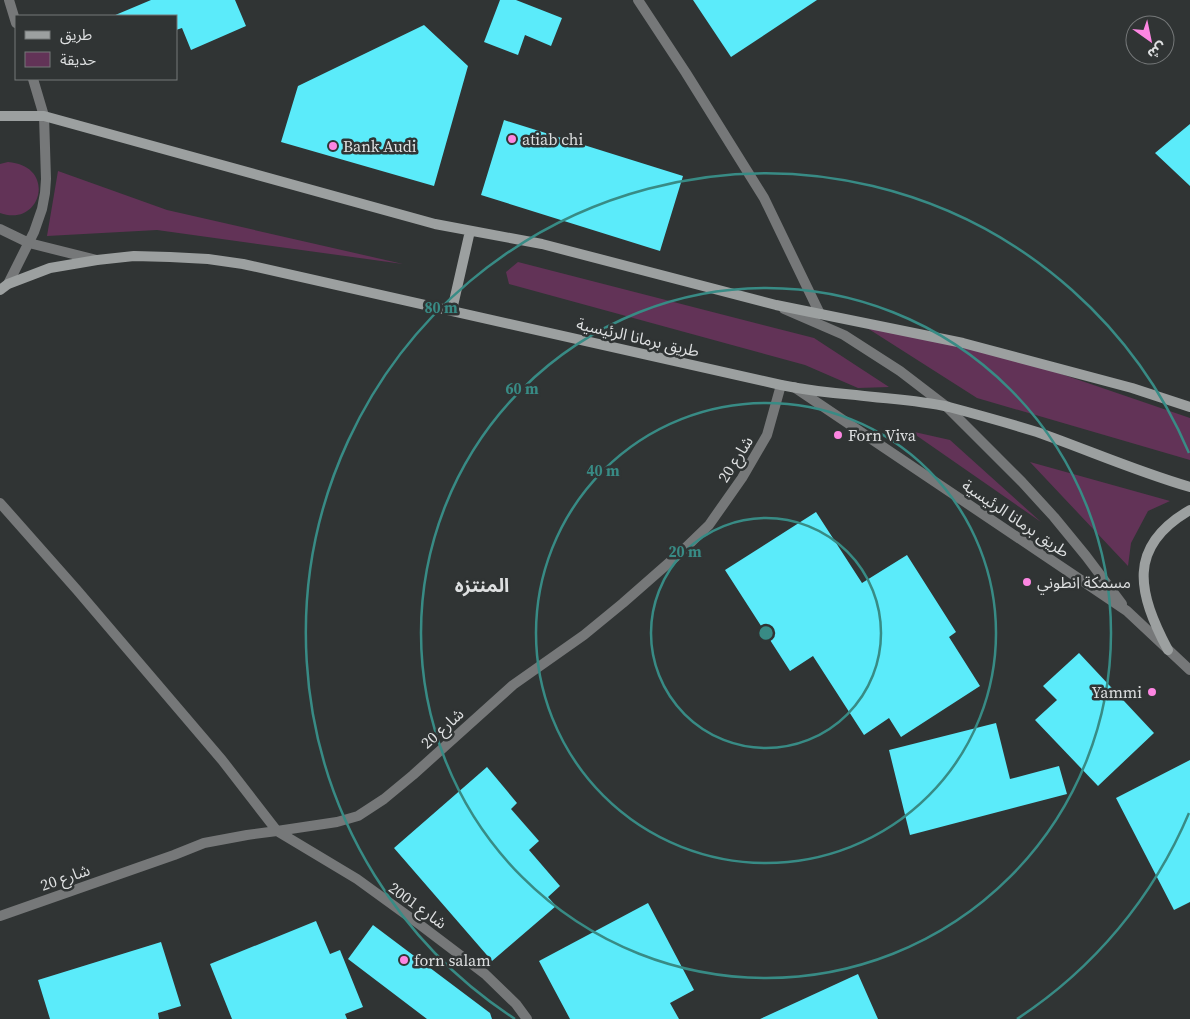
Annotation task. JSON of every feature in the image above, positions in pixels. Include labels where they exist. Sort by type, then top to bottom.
[{"type":"main road","points":[[0,116],[44,116],[435,224],[542,244],[776,306],[963,343],[1132,388],[1190,407]]},
{"type":"main road","points":[[452,310],[470,232]]},
{"type":"main road","name":"طريق برمانا الرئيسية","points":[[4,287],[50,268],[97,260],[134,256],[198,258],[234,262],[794,388]]},
{"type":"main road","points":[[794,388],[857,396],[893,398],[947,407],[996,419],[1190,487]]},
{"type":"main road","points":[[1168,650],[1147,602],[1144,577],[1145,560],[1153,541],[1174,519],[1190,510]]},
{"type":"street","points":[[9,0],[15,20]]},
{"type":"street","points":[[638,0],[764,198],[820,314]]},
{"type":"street","points":[[4,287],[29,243],[42,209],[45,193],[44,116],[33,80]]},
{"type":"street","points":[[0,229],[29,243],[97,260]]},
{"type":"street","points":[[776,306],[844,335],[900,370],[947,407],[1054,517],[1128,610]]},
{"type":"street","name":"شارع 20","points":[[0,916],[204,843],[337,822],[358,816],[413,775],[512,685],[584,635],[710,525],[742,478],[767,435],[780,385]]},
{"type":"street","name":"طريق برمانا الرئيسية","points":[[794,388],[1128,610],[1190,670]]},
{"type":"street","points":[[0,503],[222,760],[277,831]]},
{"type":"street","name":"شارع 2001","points":[[277,831],[357,879],[419,924],[485,974],[516,1004],[527,1019]]},
{"type":"green space","points":[[8,162],[24,166],[34,174],[38,184],[38,195],[34,205],[26,212],[14,215],[0,213],[0,164]]},
{"type":"green space","points":[[58,171],[167,210],[403,264],[157,230],[47,236]]},
{"type":"green space","points":[[518,262],[814,338],[889,387],[858,388],[805,365],[509,284],[506,272]]},
{"type":"green space","points":[[864,326],[994,351],[1190,418],[1190,460],[977,398]]},
{"type":"green space","points":[[910,431],[950,440],[1041,522]]},
{"type":"green space","points":[[1030,462],[1170,501],[1148,511],[1131,543],[1128,566]]},
{"type":"building","points":[[151,0],[235,0],[246,26],[191,50],[182,28],[178,29],[178,15],[115,15]]},
{"type":"building","points":[[500,0],[516,0],[562,18],[551,46],[525,35],[518,55],[484,42]]},
{"type":"building","points":[[693,0],[817,0],[731,57]]},
{"type":"building","points":[[424,25],[468,66],[434,186],[281,142],[298,86]]},
{"type":"building","points":[[504,120],[683,176],[660,251],[481,195]]},
{"type":"building","points":[[1190,124],[1190,186],[1155,153]]},
{"type":"building","points":[[816,512],[862,583],[907,555],[956,632],[949,637],[980,686],[901,737],[889,718],[864,735],[813,656],[790,671],[725,570]]},
{"type":"building","points":[[1079,653],[1154,733],[1098,786],[1035,720],[1057,700],[1043,686]]},
{"type":"building","points":[[996,723],[1010,779],[1059,766],[1067,794],[910,835],[889,750]]},
{"type":"building","points":[[1190,760],[1190,902],[1174,910],[1116,798]]},
{"type":"building","points":[[487,767],[517,803],[511,809],[539,841],[529,850],[560,886],[548,897],[556,906],[492,961],[394,848]]},
{"type":"building","points":[[648,903],[694,990],[670,1003],[679,1019],[570,1019],[539,961]]},
{"type":"building","points":[[316,921],[330,954],[340,950],[363,1007],[345,1014],[347,1019],[232,1019],[210,964]]},
{"type":"building","points":[[373,925],[490,1013],[492,1019],[427,1019],[348,959]]},
{"type":"building","points":[[161,942],[181,1006],[158,1013],[159,1019],[50,1019],[38,980]]},
{"type":"building","points":[[858,974],[878,1019],[760,1019]]},
{"type":"place","name":"atiab chi","points":[[512,139]]},
{"type":"place","name":"Bank Audi","points":[[333,146]]},
{"type":"place","name":"Forn Viva","points":[[838,435]]},
{"type":"place","name":"مسمكة انطوني","points":[[1027,582]]},
{"type":"place","name":"Yammi","points":[[1152,692]]},
{"type":"place","name":"forn salam","points":[[404,960]]},
{"type":"district","name":"المنتزه","points":[[482,585]]}]
